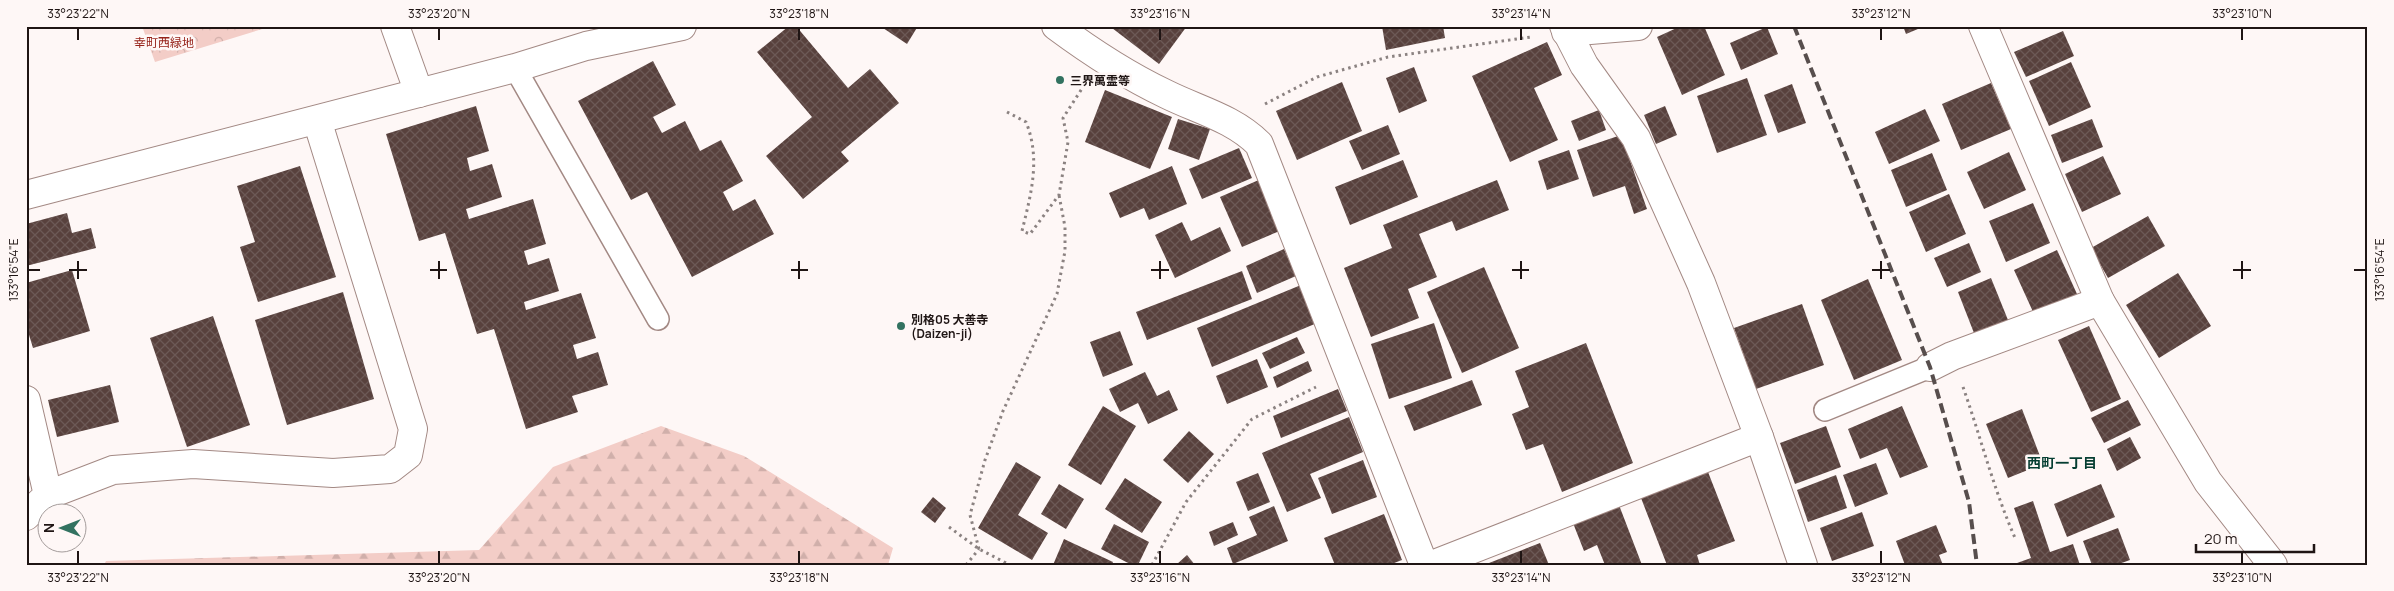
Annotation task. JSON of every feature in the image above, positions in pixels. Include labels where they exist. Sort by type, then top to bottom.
[{"type":"street","points":[[394,26],[418,93]]},
{"type":"street","points":[[26,196],[515,68],[582,36],[682,26]]},
{"type":"street","points":[[1056,26],[1101,59],[1166,95],[1231,122],[1247,132],[1259,144],[1424,565]]},
{"type":"street","points":[[1638,26],[1565,29],[1584,65],[1636,138],[1701,283],[1759,437],[1803,565]]},
{"type":"street","points":[[1983,26],[2100,301],[2208,482],[2273,565]]},
{"type":"street","points":[[26,516],[48,495],[113,470],[193,464],[333,473],[390,470],[408,455],[413,429],[317,120]]},
{"type":"street","points":[[1941,361],[2100,301]]},
{"type":"street","points":[[26,400],[48,495]]},
{"type":"street","points":[[1432,565],[1759,437]]},
{"type":"lane","points":[[515,68],[658,319]]},
{"type":"lane","points":[[1824,410],[1941,361]]},
{"type":"path","points":[[1231,122],[1317,77],[1388,57],[1565,29]]},
{"type":"path","points":[[979,549],[970,515],[984,460],[1003,411],[1057,294],[1065,250],[1065,227],[1058,195],[1068,142],[1063,118],[1101,59]]},
{"type":"path","points":[[1007,112],[1026,122],[1033,140],[1033,186],[1022,231],[1030,234],[1058,195]]},
{"type":"path","points":[[1941,361],[1981,438],[2000,503],[2016,540]]},
{"type":"path","points":[[1152,565],[1186,502],[1252,419],[1349,370]]},
{"type":"path","points":[[949,527],[979,549],[1010,565]]},
{"type":"path","points":[[966,565],[979,549]]},
{"type":"green space","name":"幸町西緑地","points":[[142,26],[272,26],[155,62]]},
{"type":"green space","points":[[661,426],[744,456],[893,548],[888,565],[104,565],[106,561],[479,550],[553,467]]},
{"type":"building","points":[[789,26],[796,26],[848,88],[870,69],[899,103],[841,152],[849,161],[803,199],[766,156],[812,117],[757,52]]},
{"type":"building","points":[[880,26],[918,26],[907,44]]},
{"type":"building","points":[[1113,26],[1187,26],[1159,64],[1112,28]]},
{"type":"building","points":[[1382,26],[1443,26],[1445,38],[1386,50]]},
{"type":"building","points":[[1681,26],[1704,26],[1725,75],[1682,95],[1657,37]]},
{"type":"building","points":[[1903,26],[1925,26],[1906,34]]},
{"type":"building","points":[[1767,27],[1778,54],[1741,70],[1730,43]]},
{"type":"building","points":[[2063,31],[2074,56],[2026,77],[2014,52]]},
{"type":"building","points":[[1547,42],[1562,75],[1534,88],[1558,140],[1510,162],[1472,76]]},
{"type":"building","points":[[653,61],[676,105],[653,117],[662,133],[685,121],[700,151],[721,140],[743,181],[723,192],[733,211],[755,199],[774,234],[692,277],[647,192],[631,200],[578,101]]},
{"type":"building","points":[[2071,62],[2091,107],[2049,126],[2029,81]]},
{"type":"building","points":[[1414,67],[1427,101],[1399,113],[1386,78]]},
{"type":"building","points":[[1747,78],[1767,135],[1717,153],[1697,96]]},
{"type":"building","points":[[1342,82],[1362,131],[1297,160],[1276,111]]},
{"type":"building","points":[[1991,83],[2011,129],[1961,150],[1942,104]]},
{"type":"building","points":[[1792,84],[1806,123],[1778,133],[1764,95]]},
{"type":"building","points":[[1105,90],[1172,117],[1150,169],[1085,142]]},
{"type":"building","points":[[476,106],[489,151],[467,158],[470,171],[492,164],[502,197],[466,209],[469,219],[533,199],[546,244],[524,251],[528,265],[549,258],[559,291],[524,302],[526,310],[581,293],[596,338],[573,345],[577,359],[598,352],[608,385],[572,396],[578,412],[526,429],[494,329],[477,334],[445,233],[419,241],[386,134]]},
{"type":"building","points":[[1665,106],[1677,135],[1656,144],[1644,115]]},
{"type":"building","points":[[1925,109],[1940,141],[1889,164],[1875,132]]},
{"type":"building","points":[[1599,110],[1606,130],[1579,141],[1571,121]]},
{"type":"building","points":[[1178,119],[1210,129],[1199,160],[1168,149]]},
{"type":"building","points":[[2092,119],[2103,147],[2062,163],[2051,135]]},
{"type":"building","points":[[1388,125],[1400,154],[1362,170],[1349,141]]},
{"type":"building","points":[[1621,135],[1647,209],[1634,214],[1625,186],[1593,197],[1577,150]]},
{"type":"building","points":[[1239,148],[1252,178],[1202,199],[1189,169]]},
{"type":"building","points":[[1569,150],[1579,179],[1547,190],[1538,161]]},
{"type":"building","points":[[2009,152],[2026,190],[1984,209],[1967,172]]},
{"type":"building","points":[[1932,153],[1947,190],[1906,207],[1891,170]]},
{"type":"building","points":[[2103,156],[2121,194],[2082,212],[2065,174]]},
{"type":"building","points":[[1403,160],[1418,197],[1350,225],[1335,187]]},
{"type":"building","points":[[300,166],[336,277],[258,302],[240,247],[255,242],[237,186]]},
{"type":"building","points":[[1172,166],[1187,204],[1149,220],[1144,208],[1120,218],[1109,193]]},
{"type":"building","points":[[1261,179],[1282,230],[1242,247],[1220,197]]},
{"type":"building","points":[[1497,180],[1509,210],[1456,231],[1452,221],[1419,234],[1437,277],[1408,289],[1419,318],[1371,337],[1344,268],[1392,248],[1383,225]]},
{"type":"building","points":[[1949,194],[1966,234],[1926,252],[1909,212]]},
{"type":"building","points":[[2033,203],[2050,243],[2006,262],[1989,221]]},
{"type":"building","points":[[67,213],[72,233],[91,228],[96,248],[26,266],[26,224]]},
{"type":"building","points":[[2148,216],[2165,246],[2108,278],[2091,248]]},
{"type":"building","points":[[1182,222],[1191,241],[1220,227],[1231,251],[1175,278],[1155,235]]},
{"type":"building","points":[[1969,243],[1981,272],[1947,287],[1934,258]]},
{"type":"building","points":[[1284,249],[1296,276],[1257,293],[1246,266]]},
{"type":"building","points":[[2057,250],[2077,294],[2034,314],[2014,270]]},
{"type":"building","points":[[1484,267],[1519,348],[1462,373],[1427,292]]},
{"type":"building","points":[[72,270],[90,331],[33,348],[26,325],[26,283]]},
{"type":"building","points":[[1242,271],[1252,299],[1147,340],[1136,312]]},
{"type":"building","points":[[2178,273],[2211,326],[2159,358],[2126,305]]},
{"type":"building","points":[[1991,278],[2008,320],[1974,333],[1958,292]]},
{"type":"building","points":[[1868,279],[1902,360],[1854,380],[1821,300]]},
{"type":"building","points":[[1301,285],[1317,323],[1212,367],[1197,328]]},
{"type":"building","points":[[343,292],[374,399],[287,425],[255,320]]},
{"type":"building","points":[[1802,304],[1824,365],[1756,389],[1734,328]]},
{"type":"building","points":[[213,316],[250,425],[187,447],[150,338]]},
{"type":"building","points":[[1434,323],[1452,378],[1389,399],[1371,344]]},
{"type":"building","points":[[2089,326],[2121,399],[2091,412],[2058,340]]},
{"type":"building","points":[[1120,331],[1133,365],[1103,377],[1090,342]]},
{"type":"building","points":[[1297,337],[1305,353],[1270,369],[1262,353]]},
{"type":"building","points":[[1586,343],[1633,463],[1562,492],[1543,444],[1526,450],[1512,414],[1529,407],[1515,371]]},
{"type":"building","points":[[1257,359],[1268,387],[1227,404],[1216,376]]},
{"type":"building","points":[[1308,361],[1312,371],[1277,388],[1273,377]]},
{"type":"building","points":[[1145,372],[1157,396],[1169,390],[1178,410],[1148,424],[1138,403],[1120,412],[1109,389]]},
{"type":"building","points":[[1472,380],[1482,405],[1414,431],[1404,406]]},
{"type":"building","points":[[110,385],[119,422],[57,437],[48,400]]},
{"type":"building","points":[[1338,389],[1347,411],[1281,438],[1273,416]]},
{"type":"building","points":[[2128,400],[2141,425],[2104,443],[2091,418]]},
{"type":"building","points":[[1103,406],[1136,426],[1101,485],[1068,465]]},
{"type":"building","points":[[1902,406],[1928,467],[1900,478],[1887,448],[1860,459],[1848,429]]},
{"type":"building","points":[[2022,409],[2043,464],[2008,478],[1986,424]]},
{"type":"building","points":[[1349,417],[1363,452],[1310,474],[1321,498],[1287,512],[1262,453]]},
{"type":"building","points":[[1826,426],[1841,467],[1795,484],[1780,443]]},
{"type":"building","points":[[1189,431],[1214,454],[1188,483],[1163,460]]},
{"type":"building","points":[[2130,437],[2141,458],[2117,471],[2107,449]]},
{"type":"building","points":[[1363,460],[1377,497],[1332,514],[1318,478]]},
{"type":"building","points":[[1016,462],[1041,477],[1018,515],[1048,533],[1032,560],[978,528]]},
{"type":"building","points":[[1876,463],[1888,494],[1855,507],[1843,475]]},
{"type":"building","points":[[1708,472],[1735,541],[1697,555],[1700,565],[1667,565],[1641,498]]},
{"type":"building","points":[[1258,473],[1270,502],[1248,511],[1236,482]]},
{"type":"building","points":[[1836,475],[1847,508],[1808,522],[1797,490]]},
{"type":"building","points":[[1125,478],[1162,502],[1142,533],[1105,509]]},
{"type":"building","points":[[1059,484],[1084,499],[1066,529],[1041,514]]},
{"type":"building","points":[[2101,484],[2115,517],[2067,537],[2054,504]]},
{"type":"building","points":[[933,497],[946,508],[935,523],[921,512]]},
{"type":"building","points":[[2033,501],[2050,552],[2073,544],[2080,565],[2017,565],[2017,563],[2031,558],[2014,508]]},
{"type":"building","points":[[1619,505],[1642,565],[1605,565],[1597,545],[1584,551],[1573,523]]},
{"type":"building","points":[[1274,506],[1288,541],[1233,564],[1227,548],[1257,535],[1249,517]]},
{"type":"building","points":[[1862,512],[1874,546],[1832,561],[1820,528]]},
{"type":"building","points":[[1384,514],[1402,560],[1389,565],[1335,565],[1324,538]]},
{"type":"building","points":[[1233,522],[1238,535],[1214,546],[1209,532]]},
{"type":"building","points":[[1114,524],[1149,542],[1138,565],[1132,565],[1101,549]]},
{"type":"building","points":[[1936,525],[1947,552],[1939,555],[1943,565],[1905,565],[1896,541]]},
{"type":"building","points":[[2118,528],[2130,560],[2116,565],[2092,565],[2083,541]]},
{"type":"building","points":[[1064,539],[1113,562],[1112,565],[1053,565]]},
{"type":"building","points":[[1540,543],[1549,565],[1484,565]]},
{"type":"building","points":[[1187,555],[1195,565],[1176,565]]},
{"type":"railway","points":[[1794,26],[1930,367],[1969,502],[1977,565]]},
{"type":"place","name":"三界萬霊等","points":[[1060,80]]},
{"type":"place","name":"別格05 大善寺 (Daizen-ji)","points":[[901,326]]},
{"type":"district","name":"西町一丁目","points":[[2062,462]]}]
